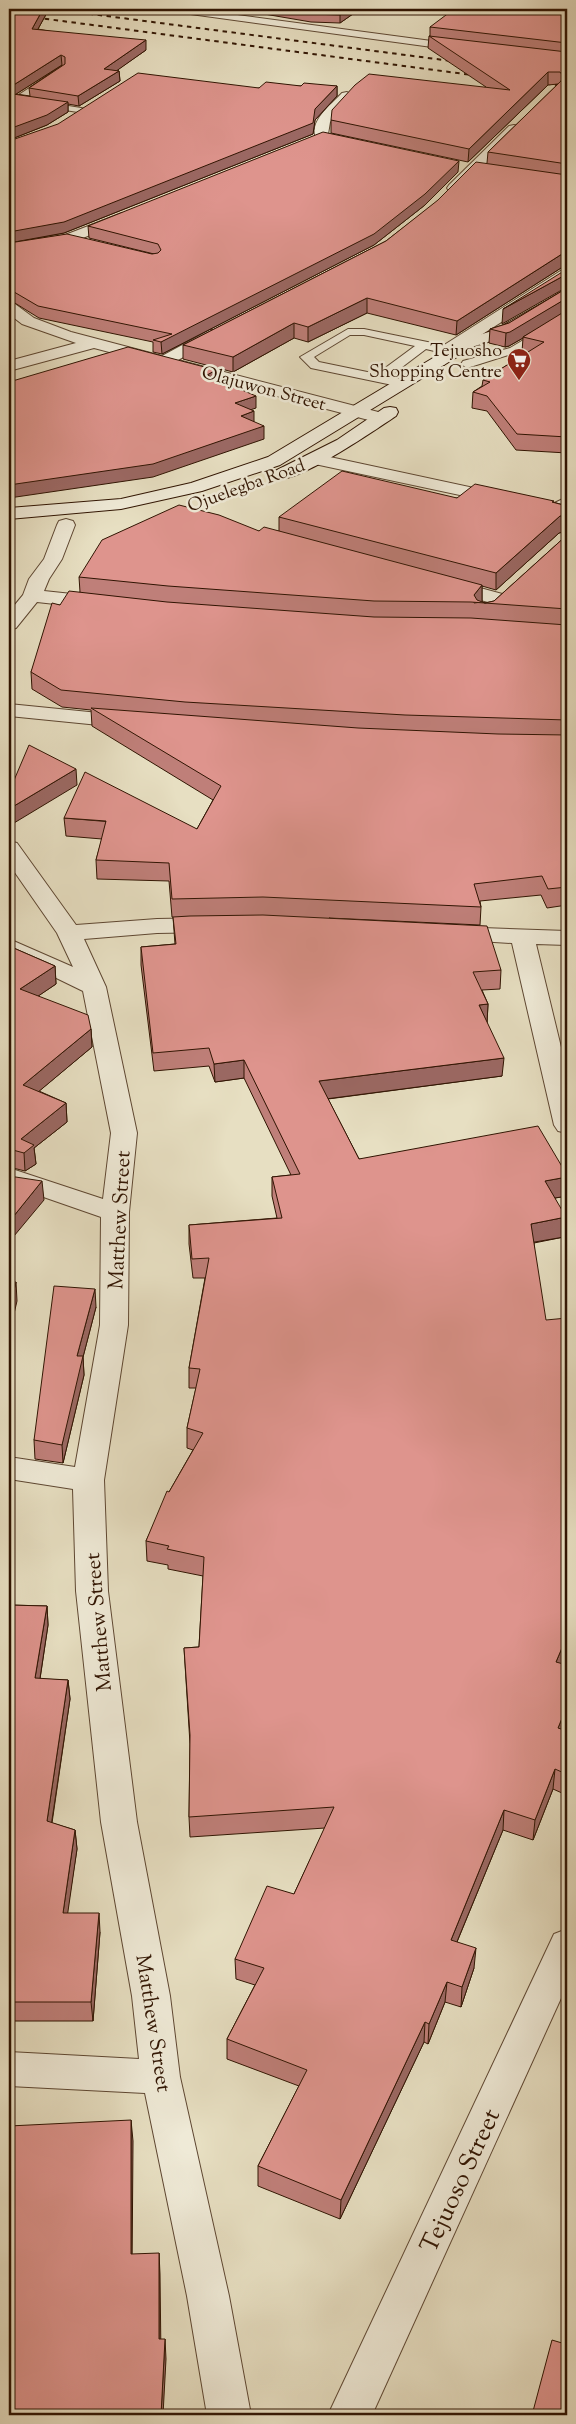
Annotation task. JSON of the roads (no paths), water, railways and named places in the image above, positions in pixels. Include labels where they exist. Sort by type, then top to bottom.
[{"type":"street","points":[[322,138],[323,121],[347,96]]},
{"type":"street","points":[[67,120],[86,108]]},
{"type":"street","points":[[446,196],[528,116]]},
{"type":"street","points":[[455,165],[491,172]]},
{"type":"street","points":[[9,249],[68,239],[132,214]]},
{"type":"street","points":[[68,239],[96,246]]},
{"type":"street","points":[[443,356],[567,273]]},
{"type":"street","name":"Ojuelegba Road","points":[[9,514],[121,504],[196,487],[282,457],[443,356],[469,343],[501,332],[567,294]]},
{"type":"street","name":"Olajuwon Street","points":[[9,306],[28,321],[94,342],[380,418]]},
{"type":"street","points":[[164,361],[227,327]]},
{"type":"street","name":"Ojuelegba Road","points":[[451,374],[496,346],[501,332]]},
{"type":"street","points":[[9,366],[94,342]]},
{"type":"street","name":"Ojuelegba Road","points":[[254,486],[316,460],[404,403]]},
{"type":"street","points":[[316,460],[567,513]]},
{"type":"street","name":"Ojuelegba Road","points":[[179,508],[236,492]]},
{"type":"street","name":"Ojuelegba Road","points":[[9,529],[118,521],[161,513]]},
{"type":"street","points":[[9,624],[32,596],[39,579],[53,559],[66,525]]},
{"type":"street","points":[[433,582],[506,593],[481,616]]},
{"type":"street","points":[[32,596],[121,606]]},
{"type":"street","points":[[9,710],[146,724]]},
{"type":"street","name":"Matthew Street","points":[[9,848],[69,933],[94,986],[104,1024],[124,1134],[115,1212],[114,1325],[88,1480],[92,1591],[117,1802],[152,1996],[161,2077],[208,2296],[230,2415]]},
{"type":"street","points":[[69,933],[157,926],[234,925]]},
{"type":"street","points":[[436,933],[523,938],[567,938]]},
{"type":"street","points":[[523,938],[567,1126]]},
{"type":"street","points":[[9,946],[94,986]]},
{"type":"street","points":[[9,1176],[115,1212]]},
{"type":"street","points":[[9,1468],[88,1480]]},
{"type":"street","name":"Tejuoso Street","points":[[350,2415],[567,1945]]},
{"type":"street","points":[[9,2069],[161,2077]]},
{"type":"lane","points":[[176,9],[459,47]]},
{"type":"lane","points":[[61,70],[17,100],[86,108]]},
{"type":"lane","points":[[467,364],[514,350],[567,317]]},
{"type":"lane","points":[[402,383],[315,364],[306,357],[348,332],[364,332],[424,345],[443,356]]},
{"type":"lane","points":[[380,378],[424,345]]},
{"type":"lane","points":[[549,509],[567,501]]},
{"type":"railway","points":[[53,9],[459,62]]},
{"type":"railway","points":[[9,14],[480,76]]},
{"type":"railway","points":[[537,83],[567,86]]},
{"type":"place","name":"Tejuosho Shopping Centre","points":[[519,381]]}]
